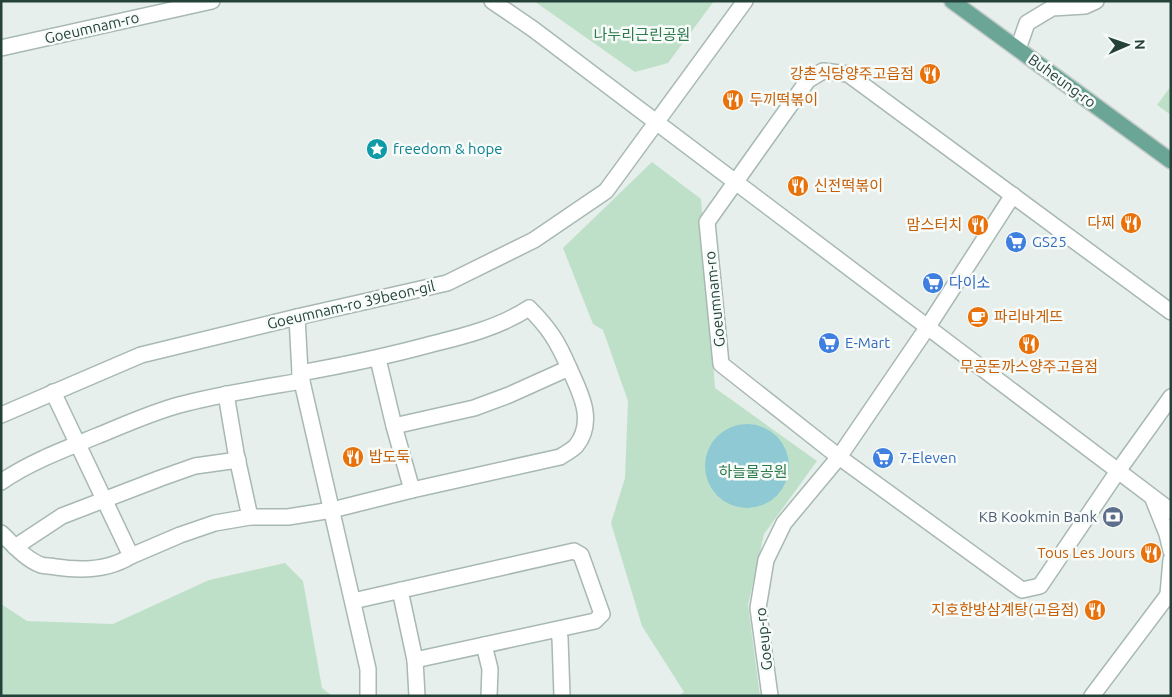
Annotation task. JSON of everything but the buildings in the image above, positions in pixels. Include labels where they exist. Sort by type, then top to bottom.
[{"type":"main road","name":"Buheung-ro","points":[[952,1],[1171,161]]},
{"type":"street","name":"Goeumnam-ro","points":[[1,48],[212,1]]},
{"type":"street","points":[[492,1],[533,29],[1171,511]]},
{"type":"street","points":[[657,123],[745,1]]},
{"type":"street","points":[[1018,50],[1027,23],[1052,8],[1085,6],[1096,1]]},
{"type":"street","name":"Goeumnam-ro","points":[[1118,471],[1040,586],[1022,590],[838,457],[721,364],[707,222],[808,80],[823,71],[848,74],[1171,312]]},
{"type":"street","name":"Goeumnam-ro 39beon-gil","points":[[1,415],[141,355],[448,283],[534,240],[606,191],[657,123]]},
{"type":"street","points":[[838,457],[927,328],[1013,195]]},
{"type":"street","points":[[1,482],[13,474],[78,443],[178,405],[301,377],[468,335],[517,316],[529,308],[547,326],[560,347],[584,398],[586,416],[584,431],[576,446],[560,457],[332,510],[288,517],[250,516],[215,523],[180,534],[124,561],[99,569],[69,569],[40,565],[15,547],[1,533]]},
{"type":"street","points":[[297,317],[301,377],[368,668],[368,696]]},
{"type":"street","points":[[378,358],[412,490]]},
{"type":"street","points":[[394,426],[474,408],[509,395],[569,368]]},
{"type":"street","points":[[53,392],[131,556]]},
{"type":"street","points":[[226,394],[250,516]]},
{"type":"street","points":[[1118,471],[1171,397]]},
{"type":"street","name":"Goeup-ro","points":[[770,696],[758,608],[766,560],[784,523],[838,457]]},
{"type":"street","points":[[15,547],[62,516],[195,466],[238,460]]},
{"type":"street","points":[[1152,497],[1171,504]]},
{"type":"street","points":[[1152,497],[1168,534],[1171,551]]},
{"type":"street","points":[[353,601],[574,552],[582,555],[602,614],[595,621],[415,660]]},
{"type":"street","points":[[1092,696],[1146,624],[1170,598],[1171,560]]},
{"type":"street","points":[[400,590],[415,660],[417,696]]},
{"type":"street","points":[[557,630],[560,638],[562,696]]},
{"type":"street","points":[[484,645],[490,669],[489,696]]},
{"type":"green space","name":"나누리근린공원","points":[[534,1],[714,1],[668,63],[635,72]]},
{"type":"green space","points":[[1171,86],[1171,115],[1157,105]]},
{"type":"green space","name":"하늘물공원","points":[[652,162],[701,199],[715,388],[817,461],[764,534],[748,605],[760,696],[679,696],[684,692],[642,626],[611,523],[625,478],[628,401],[603,330],[593,324],[563,248]]},
{"type":"green space","points":[[285,563],[303,581],[322,688],[332,696],[1,696],[1,604],[27,621],[113,624],[209,580]]},
{"type":"water","points":[[747,424],[763,427],[777,436],[786,450],[789,466],[786,482],[777,496],[763,505],[747,508],[731,505],[717,496],[708,482],[705,466],[708,450],[717,436],[731,427]]},
{"type":"place","name":"강촌식당양주고읍점","points":[[930,74]]},
{"type":"place","name":"두끼떡볶이","points":[[733,100]]},
{"type":"place","name":"freedom & hope","points":[[377,149]]},
{"type":"place","name":"신전떡볶이","points":[[798,186]]},
{"type":"place","name":"다찌","points":[[1131,223]]},
{"type":"place","name":"맘스터치","points":[[978,225]]},
{"type":"place","name":"GS25","points":[[1016,242]]},
{"type":"place","name":"다이소","points":[[933,283]]},
{"type":"place","name":"파리바게뜨","points":[[978,317]]},
{"type":"place","name":"E-Mart","points":[[829,343]]},
{"type":"place","name":"무공돈까스양주고읍점","points":[[1029,344]]},
{"type":"place","name":"밥도둑","points":[[353,457]]},
{"type":"place","name":"7-Eleven","points":[[883,458]]},
{"type":"place","name":"KB Kookmin Bank","points":[[1113,517]]},
{"type":"place","name":"Tous Les Jours","points":[[1151,553]]},
{"type":"place","name":"지호한방삼계탕(고읍점)","points":[[1095,610]]}]
